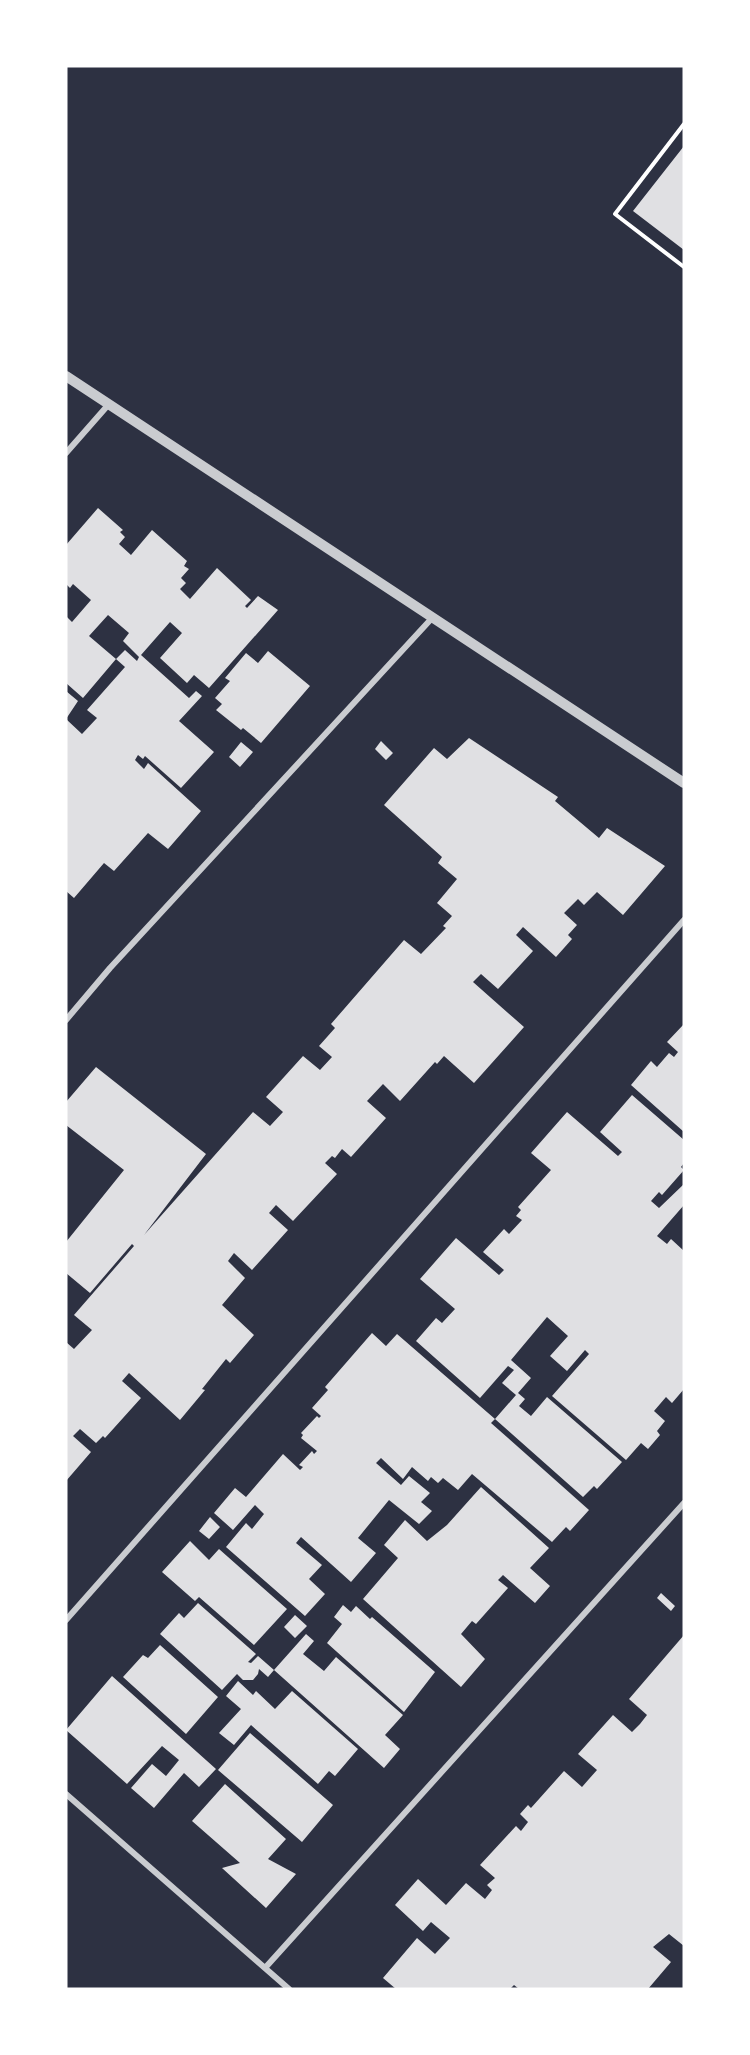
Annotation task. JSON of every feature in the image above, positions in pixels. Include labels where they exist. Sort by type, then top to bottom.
[{"type":"street","points":[[66,376],[684,783]]},
{"type":"street","points":[[66,453],[109,404]]},
{"type":"street","points":[[66,1020],[110,968],[433,616]]},
{"type":"street","points":[[66,1620],[684,920]]},
{"type":"street","points":[[265,1968],[684,1503]]},
{"type":"street","points":[[66,1794],[289,1989]]},
{"type":"path","points":[[684,124],[615,214],[684,267]]},
{"type":"building","points":[[684,146],[684,250],[633,211]]},
{"type":"building","points":[[98,508],[123,530],[120,532],[125,537],[119,544],[131,555],[152,530],[187,561],[184,566],[189,569],[181,578],[186,583],[180,589],[190,599],[217,568],[251,600],[245,606],[247,608],[258,596],[278,610],[209,688],[194,675],[187,683],[160,658],[182,633],[170,622],[141,655],[189,698],[196,691],[202,696],[179,721],[214,752],[181,788],[145,756],[143,759],[138,755],[135,760],[144,769],[148,763],[201,811],[168,849],[148,833],[114,871],[104,863],[74,898],[66,891],[66,719],[82,734],[97,718],[87,710],[125,667],[116,659],[83,698],[66,683],[66,616],[72,622],[91,600],[73,584],[70,588],[66,584],[66,545]],"holes":[[[108,615],[129,633],[123,641],[139,657],[137,661],[125,650],[116,659],[89,636]]]},
{"type":"building","points":[[268,651],[310,686],[261,743],[216,710],[222,704],[215,698],[230,681],[225,678],[246,653],[258,663]]},
{"type":"building","points":[[66,691],[78,701],[66,719]]},
{"type":"building","points":[[469,738],[558,797],[555,801],[599,838],[607,828],[665,866],[623,915],[597,892],[584,905],[578,899],[564,913],[577,925],[568,935],[572,939],[556,957],[523,927],[516,935],[533,951],[498,989],[481,974],[473,982],[524,1027],[474,1083],[444,1056],[437,1064],[435,1062],[400,1101],[383,1084],[367,1101],[386,1118],[351,1157],[342,1149],[335,1158],[332,1156],[325,1163],[337,1174],[293,1221],[276,1205],[269,1213],[288,1230],[252,1270],[234,1253],[228,1261],[245,1278],[222,1305],[254,1335],[230,1363],[226,1359],[202,1389],[205,1390],[180,1420],[129,1373],[122,1381],[141,1398],[105,1438],[103,1436],[96,1443],[80,1429],[73,1436],[91,1452],[66,1481],[66,1342],[74,1349],[92,1330],[74,1315],[134,1246],[132,1244],[90,1293],[66,1273],[66,1242],[124,1170],[66,1125],[66,1102],[96,1067],[206,1154],[144,1235],[253,1112],[270,1126],[283,1112],[266,1097],[303,1056],[320,1070],[332,1057],[319,1046],[335,1028],[331,1024],[404,940],[421,954],[446,928],[443,926],[452,916],[437,903],[457,879],[438,863],[442,857],[384,805],[434,748],[447,759]]},
{"type":"building","points":[[381,741],[393,753],[386,760],[375,749]]},
{"type":"building","points":[[241,742],[253,752],[240,767],[229,757]]},
{"type":"building","points":[[684,1024],[684,1132],[631,1085],[651,1061],[657,1067],[669,1053],[674,1057],[678,1052],[667,1042]]},
{"type":"building","points":[[632,1095],[684,1140],[684,1163],[681,1167],[684,1170],[662,1195],[659,1192],[651,1201],[659,1208],[684,1184],[684,1205],[657,1236],[667,1244],[671,1239],[684,1251],[684,1389],[672,1403],[666,1397],[654,1411],[665,1421],[657,1431],[660,1435],[648,1449],[641,1443],[626,1460],[552,1396],[589,1354],[585,1350],[567,1371],[550,1356],[568,1336],[547,1317],[511,1360],[531,1378],[518,1393],[525,1399],[519,1406],[531,1416],[547,1397],[622,1462],[597,1489],[594,1486],[583,1497],[495,1419],[516,1395],[502,1383],[514,1370],[508,1366],[480,1398],[416,1341],[436,1318],[442,1323],[455,1309],[420,1279],[456,1238],[499,1275],[504,1270],[483,1252],[504,1229],[509,1234],[522,1220],[516,1216],[521,1210],[518,1207],[551,1170],[531,1153],[567,1112],[618,1156],[622,1152],[600,1132]]},
{"type":"building","points":[[372,1333],[386,1346],[397,1334],[495,1419],[491,1423],[589,1510],[570,1531],[566,1527],[552,1542],[472,1474],[458,1490],[443,1478],[438,1483],[431,1477],[428,1481],[412,1467],[403,1479],[381,1458],[376,1463],[401,1485],[409,1476],[430,1493],[421,1502],[432,1511],[419,1524],[389,1500],[358,1538],[376,1553],[351,1582],[301,1537],[296,1543],[322,1565],[309,1579],[325,1594],[305,1616],[226,1547],[246,1523],[252,1529],[264,1514],[255,1505],[233,1530],[214,1513],[235,1488],[246,1497],[283,1454],[300,1470],[303,1467],[299,1465],[312,1451],[314,1454],[317,1451],[301,1438],[303,1435],[301,1433],[317,1416],[319,1418],[321,1416],[312,1408],[328,1390],[325,1387]]},
{"type":"building","points":[[481,1487],[549,1548],[530,1568],[550,1586],[535,1603],[503,1575],[498,1580],[508,1588],[476,1624],[472,1621],[461,1634],[485,1659],[461,1687],[363,1599],[398,1558],[384,1545],[405,1520],[427,1541],[447,1525]]},
{"type":"building","points":[[210,1517],[220,1527],[209,1539],[199,1531]]},
{"type":"building","points":[[190,1541],[209,1560],[219,1549],[287,1609],[254,1645],[199,1597],[195,1601],[162,1572]]},
{"type":"building","points":[[661,1593],[675,1606],[671,1611],[657,1598]]},
{"type":"building","points":[[198,1603],[256,1654],[248,1662],[251,1663],[258,1656],[274,1670],[268,1677],[259,1669],[253,1680],[243,1680],[237,1674],[222,1690],[160,1634],[179,1613],[184,1618]]},
{"type":"building","points":[[343,1605],[351,1612],[356,1606],[370,1619],[372,1617],[435,1672],[404,1712],[327,1643],[342,1624],[334,1617]]},
{"type":"building","points":[[295,1615],[307,1626],[295,1638],[284,1627]]},
{"type":"building","points":[[306,1634],[314,1641],[303,1654],[324,1671],[336,1657],[403,1715],[385,1735],[400,1749],[384,1768],[274,1670]]},
{"type":"building","points":[[684,1635],[684,1946],[669,1934],[653,1947],[671,1962],[648,1989],[519,1989],[514,1985],[510,1989],[396,1989],[383,1978],[417,1938],[435,1954],[450,1938],[431,1922],[423,1931],[395,1905],[418,1879],[446,1905],[466,1883],[485,1899],[492,1890],[487,1885],[495,1878],[480,1865],[516,1826],[521,1831],[528,1822],[520,1814],[528,1805],[531,1808],[564,1771],[582,1787],[597,1770],[578,1754],[613,1715],[632,1732],[640,1724],[647,1715],[629,1699]]},
{"type":"building","points":[[160,1645],[218,1697],[186,1734],[123,1677],[143,1655],[148,1658]]},
{"type":"building","points":[[112,1676],[216,1769],[199,1787],[184,1773],[154,1808],[131,1788],[152,1764],[166,1776],[179,1760],[162,1746],[127,1784],[66,1730]]},
{"type":"building","points":[[238,1681],[253,1695],[256,1691],[275,1709],[292,1691],[358,1749],[335,1776],[329,1771],[318,1784],[251,1725],[234,1745],[219,1733],[241,1709],[226,1696]]},
{"type":"building","points":[[250,1733],[333,1805],[302,1842],[218,1770]]},
{"type":"building","points":[[225,1784],[286,1839],[268,1859],[296,1874],[266,1908],[222,1868],[240,1863],[192,1821]]}]
